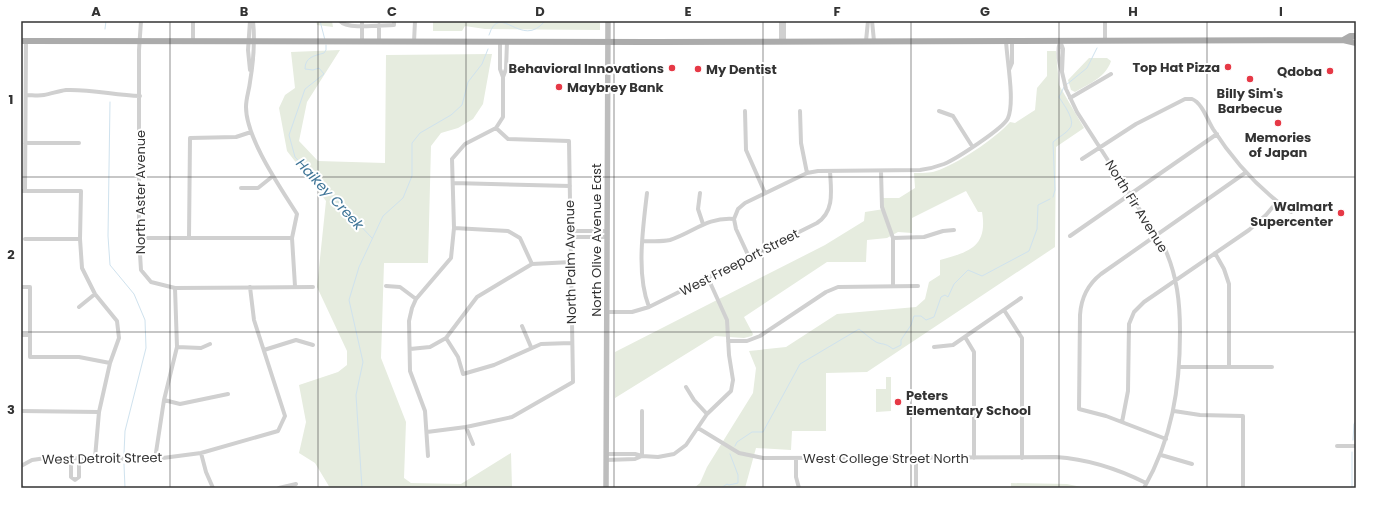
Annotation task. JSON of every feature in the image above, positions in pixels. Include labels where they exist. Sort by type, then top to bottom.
[{"type":"main road","points":[[1343,40],[1350,36],[1356,36]]},
{"type":"main road","points":[[23,41],[783,42],[1343,40],[1356,43]]},
{"type":"street","name":"North Aster Avenue","points":[[141,21],[139,238],[141,270],[151,282],[175,288]]},
{"type":"street","points":[[193,21],[193,41]]},
{"type":"street","points":[[251,21],[251,75],[246,109],[251,132],[273,176],[297,214],[292,238],[295,286]]},
{"type":"street","points":[[340,21],[347,25],[394,25],[394,21]]},
{"type":"street","points":[[414,42],[415,21]]},
{"type":"street","name":"North Olive Avenue East","points":[[606,488],[608,21]]},
{"type":"street","points":[[782,21],[783,42]]},
{"type":"street","points":[[866,41],[868,21]]},
{"type":"street","points":[[872,21],[874,41]]},
{"type":"street","points":[[1105,21],[1105,41]]},
{"type":"street","points":[[362,24],[362,42]]},
{"type":"street","points":[[379,25],[379,42]]},
{"type":"street","points":[[23,41],[26,95],[23,191],[81,191],[80,239],[82,268],[95,294],[117,321],[119,338],[110,364],[99,412],[95,458]]},
{"type":"street","points":[[749,256],[736,229],[734,219],[738,209],[742,205],[765,193],[807,173],[830,171],[920,170],[935,167],[951,160],[997,130],[1007,120],[1010,107],[1009,70],[1012,63],[1009,41]]},
{"type":"street","name":"North Fir Avenue","points":[[1060,41],[1058,60],[1070,98],[1157,235],[1168,256],[1176,280],[1180,305],[1180,367],[1174,410],[1161,455],[1144,488]]},
{"type":"street","points":[[428,456],[425,411],[410,371],[409,321],[416,299],[451,258],[454,228],[452,159],[465,144],[496,128],[503,117],[503,77],[506,69],[503,42]]},
{"type":"street","points":[[1070,98],[1111,74]]},
{"type":"street","points":[[26,95],[43,96],[64,90],[73,90],[102,91],[116,95],[140,96]]},
{"type":"street","points":[[1082,159],[1143,120],[1185,99],[1192,99],[1199,104],[1217,134],[1245,173],[1277,202],[1291,212]]},
{"type":"street","points":[[745,111],[746,154],[765,193]]},
{"type":"street","points":[[800,111],[801,143],[807,173]]},
{"type":"street","points":[[939,111],[953,116],[972,146]]},
{"type":"street","name":"North Palm Avenue","points":[[466,427],[512,416],[573,382],[571,343],[572,262],[570,231],[569,141],[508,139],[496,128]]},
{"type":"street","points":[[189,237],[190,138],[236,137],[251,132]]},
{"type":"street","points":[[1070,236],[1217,134]]},
{"type":"street","points":[[25,143],[79,143]]},
{"type":"street","name":"West Freeport Street","points":[[606,312],[632,312],[649,307],[817,223],[824,217],[831,201],[830,171]]},
{"type":"street","points":[[881,171],[882,208],[893,238],[893,286]]},
{"type":"street","points":[[1166,439],[1122,422],[1079,409],[1080,315],[1082,301],[1088,287],[1101,274],[1245,173]]},
{"type":"street","points":[[240,188],[258,188],[273,176]]},
{"type":"street","points":[[453,183],[570,186]]},
{"type":"street","points":[[647,193],[642,241],[643,288],[649,307]]},
{"type":"street","points":[[700,193],[698,209],[702,224]]},
{"type":"street","points":[[1122,422],[1128,395],[1129,327],[1134,312],[1144,302],[1258,222],[1277,202]]},
{"type":"street","points":[[642,241],[672,239],[702,224],[720,219],[734,219]]},
{"type":"street","points":[[454,228],[508,231],[520,238],[532,264]]},
{"type":"street","points":[[893,238],[924,237],[943,231],[954,230]]},
{"type":"street","points":[[570,231],[606,234]]},
{"type":"street","points":[[571,237],[606,234]]},
{"type":"street","points":[[139,238],[292,238]]},
{"type":"street","points":[[25,239],[80,239]]},
{"type":"street","points":[[1215,253],[1224,268],[1229,284],[1230,367]]},
{"type":"street","points":[[410,349],[430,347],[446,338],[477,297],[532,264],[572,262]]},
{"type":"street","points":[[606,457],[635,459],[642,456],[663,456],[674,454],[686,445],[707,414],[727,397],[733,385],[725,315],[708,278]]},
{"type":"street","points":[[386,286],[400,287],[416,299]]},
{"type":"street","points":[[728,341],[747,341],[760,336],[832,289],[844,286],[918,286]]},
{"type":"street","points":[[21,287],[30,287],[30,357],[79,357],[110,364]]},
{"type":"street","points":[[250,287],[254,320],[264,350],[296,340],[313,345]]},
{"type":"street","points":[[155,459],[164,400],[177,347],[175,288],[313,287]]},
{"type":"street","points":[[79,307],[95,294]]},
{"type":"street","points":[[934,348],[949,347],[965,338],[1021,298]]},
{"type":"street","points":[[1004,310],[1022,338],[1022,458]]},
{"type":"street","points":[[522,326],[531,347]]},
{"type":"street","points":[[21,335],[30,335]]},
{"type":"street","points":[[446,338],[458,357],[463,374],[494,366],[531,347],[542,344],[571,343]]},
{"type":"street","points":[[965,338],[974,352],[974,458]]},
{"type":"street","points":[[177,347],[201,348],[210,344]]},
{"type":"street","name":"West Detroit Street","points":[[21,466],[32,460],[46,458],[155,459],[201,452],[278,431],[285,416],[264,350]]},
{"type":"street","points":[[1180,367],[1272,367]]},
{"type":"street","points":[[686,387],[694,400],[707,414]]},
{"type":"street","points":[[164,400],[180,404],[228,394]]},
{"type":"street","points":[[1174,410],[1200,415],[1243,416],[1243,488]]},
{"type":"street","points":[[21,411],[99,412]]},
{"type":"street","points":[[642,411],[642,456]]},
{"type":"street","points":[[427,432],[466,427],[473,444]]},
{"type":"street","name":"West College Street North","points":[[698,428],[731,449],[750,456],[796,458],[1076,459],[1124,473],[1146,483]]},
{"type":"street","points":[[1337,446],[1356,446]]},
{"type":"street","points":[[201,452],[206,472],[213,488]]},
{"type":"street","points":[[1161,455],[1192,464]]},
{"type":"street","points":[[71,459],[71,477],[75,480],[79,477],[79,458]]},
{"type":"street","points":[[796,458],[796,477],[799,488]]},
{"type":"street","points":[[916,458],[916,488]]},
{"type":"street","points":[[280,488],[296,484]]},
{"type":"shaded area","points":[[316,21],[332,21],[333,27],[317,25]]},
{"type":"shaded area","points":[[433,21],[600,21],[600,30],[485,29],[465,26],[462,31],[433,31]]},
{"type":"shaded area","points":[[340,50],[307,102],[299,141],[318,161],[385,163],[386,55],[492,54],[483,104],[473,119],[458,128],[441,133],[431,146],[428,263],[384,263],[381,358],[406,422],[404,478],[411,483],[461,484],[511,453],[512,488],[330,488],[315,463],[299,453],[306,422],[299,385],[338,372],[347,365],[347,351],[317,287],[326,201],[287,151],[279,108],[285,95],[295,88],[291,52]]},
{"type":"shaded area","points":[[1047,51],[1056,51],[1059,85],[1084,128],[1056,147],[1055,247],[867,372],[826,373],[826,431],[792,431],[791,450],[756,448],[745,488],[694,488],[700,483],[707,467],[753,393],[756,368],[749,351],[786,347],[837,314],[916,307],[925,299],[929,282],[940,275],[940,260],[968,251],[979,240],[982,233],[983,224],[982,212],[978,212],[966,191],[912,218],[912,233],[898,232],[887,238],[867,240],[866,262],[827,262],[744,317],[753,334],[752,336],[744,338],[715,336],[615,398],[615,352],[825,245],[864,221],[865,212],[884,209],[883,198],[899,198],[915,188],[914,173],[934,172],[954,163],[986,143],[1010,122],[1015,123],[1035,110],[1037,88],[1047,76]]},
{"type":"shaded area","points":[[1089,58],[1107,58],[1111,61],[1109,67],[1101,76],[1075,92],[1071,90],[1068,80]]},
{"type":"shaded area","points":[[886,377],[891,377],[891,411],[876,412],[876,389],[886,389]]},
{"type":"shaded area","points":[[1011,483],[1067,484],[1086,488],[1011,488]]},
{"type":"waterway","points":[[105,29],[106,21]]},
{"type":"waterway","name":"Haikey Creek","points":[[320,21],[325,40]]},
{"type":"waterway","points":[[489,35],[494,26],[499,22],[528,31],[536,29],[545,21]]},
{"type":"waterway","name":"Haikey Creek","points":[[326,45],[326,50],[324,53],[308,59],[305,65],[305,69],[313,70],[319,68],[324,74],[305,89],[289,135],[295,157],[372,238]]},
{"type":"waterway","points":[[1066,85],[1087,68],[1097,48]]},
{"type":"waterway","points":[[362,488],[356,395],[363,362],[349,300],[359,267],[383,216],[403,198],[412,176],[412,143],[420,133],[451,115],[462,105],[468,82],[482,64],[488,49]]},
{"type":"waterway","points":[[1053,197],[1055,190],[1053,142],[1066,132],[1071,125],[1068,112],[1059,97],[1064,87]]},
{"type":"waterway","points":[[110,102],[108,236],[110,265],[134,294],[145,320],[146,348],[125,431],[124,454]]},
{"type":"waterway","points":[[735,446],[737,442],[752,432],[763,432],[800,364],[859,329],[876,342],[887,345],[893,349],[901,345],[901,340],[911,325],[914,316],[921,316],[926,320],[934,317],[941,297],[945,295],[948,297],[954,284],[968,270],[982,276],[1029,251],[1037,229],[1038,205],[1050,199]]},
{"type":"waterway","points":[[1353,440],[1354,424],[1356,421]]},
{"type":"waterway","points":[[1352,452],[1352,488]]},
{"type":"waterway","points":[[721,488],[727,484],[738,483],[738,475],[730,454]]},
{"type":"waterway","points":[[124,464],[125,488]]},
{"type":"place","name":"Top Hat Pizza","points":[[1228,67]]},
{"type":"place","name":"Behavioral Innovations","points":[[672,68]]},
{"type":"place","name":"My Dentist","points":[[698,69]]},
{"type":"place","name":"Qdoba","points":[[1330,71]]},
{"type":"place","name":"Billy Sim's Barbecue","points":[[1250,79]]},
{"type":"place","name":"Maybrey Bank","points":[[559,87]]},
{"type":"place","name":"Memories of Japan","points":[[1278,123]]},
{"type":"place","name":"Walmart Supercenter","points":[[1341,213]]},
{"type":"place","name":"Peters Elementary School","points":[[898,402]]}]
